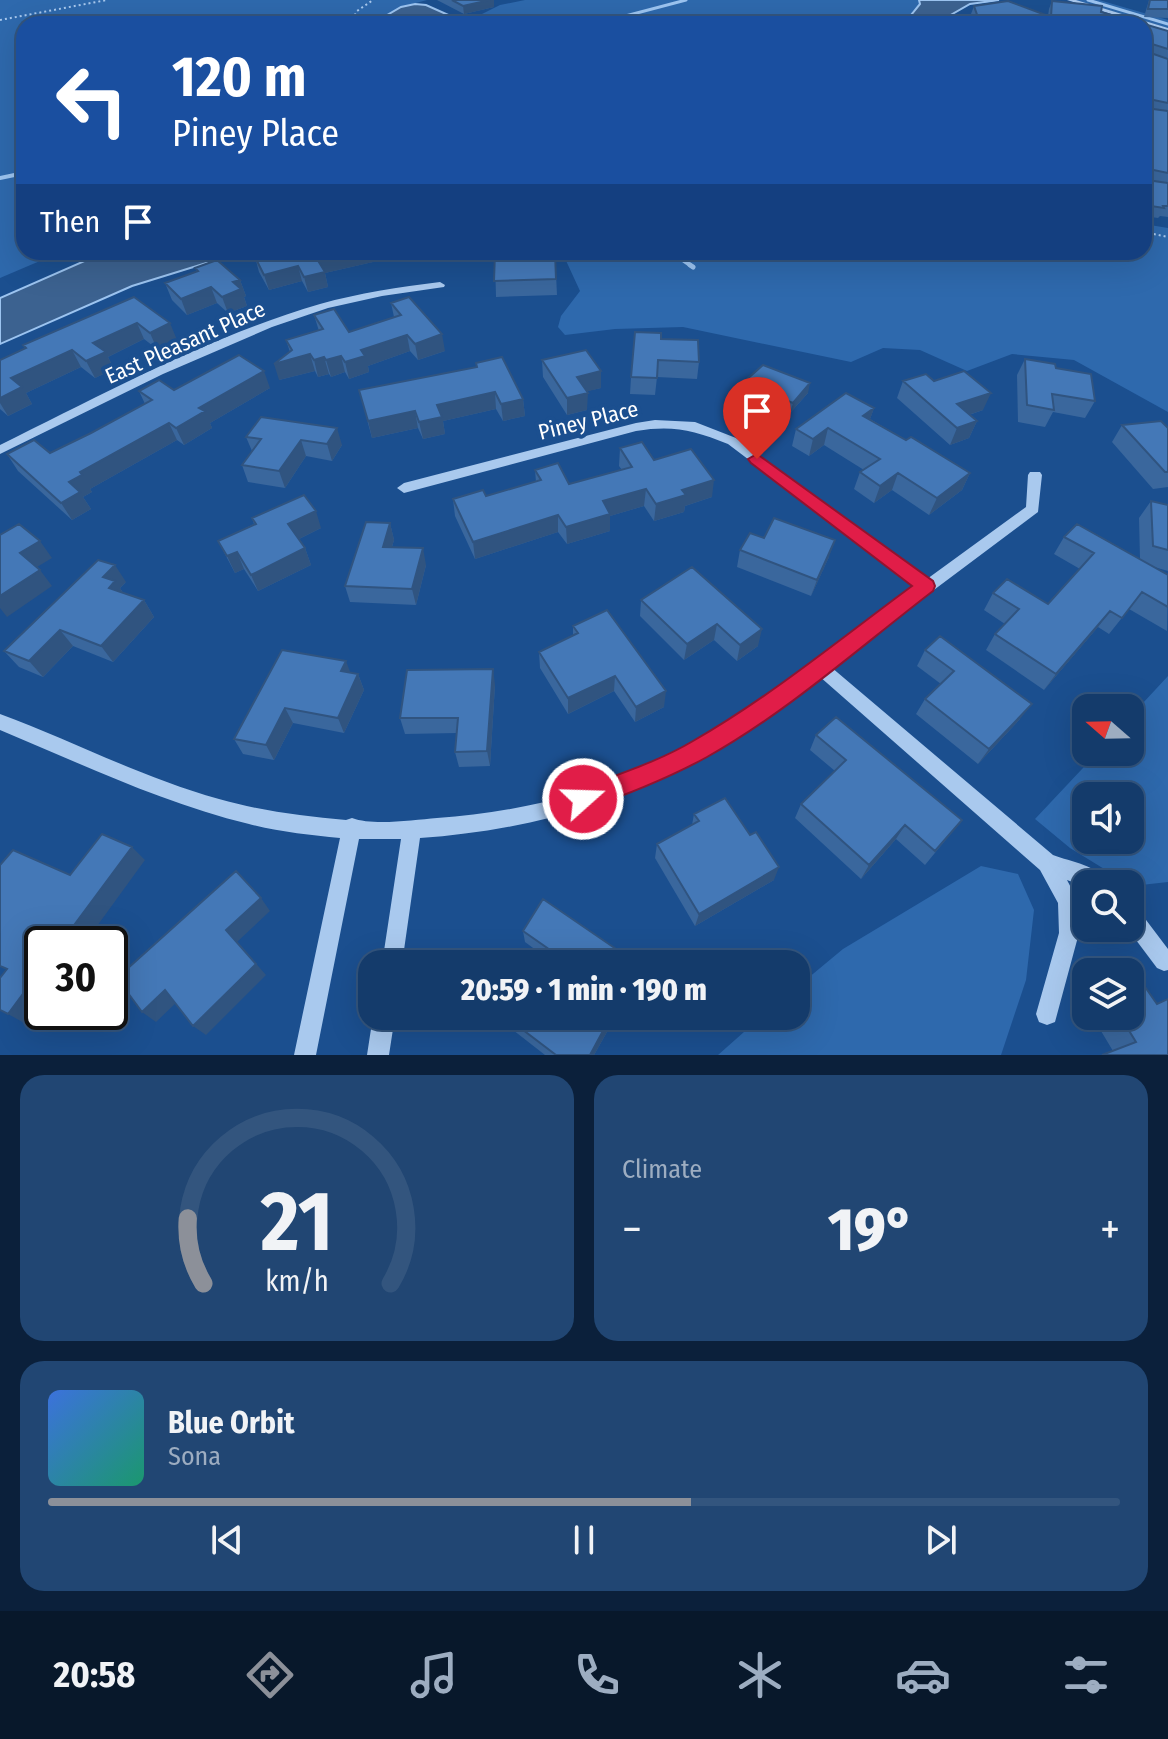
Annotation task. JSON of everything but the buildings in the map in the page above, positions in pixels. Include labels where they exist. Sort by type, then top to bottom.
[{"type":"street","points":[[1070,0],[1122,16]]},
{"type":"street","name":"East Pleasant Place","points":[[0,450],[264,326],[399,288],[440,285]]},
{"type":"street","name":"Piney Place","points":[[404,488],[636,427],[655,424],[695,426],[732,441],[926,586]]},
{"type":"street","points":[[0,722],[193,800],[252,816],[318,827],[412,829],[518,816],[583,799],[646,776],[699,750],[746,721],[1033,509],[1035,475]]},
{"type":"street","points":[[819,666],[1047,863],[1068,901],[1069,933],[1047,1014]]},
{"type":"street","points":[[305,1055],[352,827]]},
{"type":"street","points":[[394,950],[412,829]]},
{"type":"street","points":[[1047,863],[1072,872]]},
{"type":"street","points":[[1144,934],[1164,961]]},
{"type":"street","points":[[378,1055],[382,1030]]},
{"type":"path","points":[[21,16],[107,0]]},
{"type":"path","points":[[354,16],[373,0]]},
{"type":"path","points":[[800,260],[819,264],[845,260]]},
{"type":"shaded area","points":[[0,0],[427,0],[401,7],[386,16],[16,16],[16,260],[42,260],[0,278]]},
{"type":"shaded area","points":[[525,0],[919,0],[920,4],[912,16],[478,16],[500,5]]},
{"type":"shaded area","points":[[919,0],[999,0],[970,4],[949,16],[912,16],[920,4]]},
{"type":"shaded area","points":[[1075,0],[1099,0],[1168,20],[1168,28],[1152,23],[1152,16],[1128,16]]},
{"type":"shaded area","points":[[426,5],[451,16],[386,16],[401,7]]},
{"type":"shaded area","points":[[1152,225],[1168,228],[1168,412],[1074,360],[1012,354],[967,371],[920,350],[883,348],[851,362],[683,327],[615,329],[565,335],[558,327],[561,316],[580,291],[566,260],[1152,260]]},
{"type":"shaded area","points":[[87,260],[216,260],[132,286],[0,344],[0,298]]},
{"type":"shaded area","points":[[1168,676],[1168,882],[1144,885],[1144,870],[1106,870],[1080,854],[1144,854],[1144,782],[1072,782],[1072,849],[1035,819],[1085,766],[1144,766],[1144,702]]},
{"type":"shaded area","points":[[981,866],[1018,874],[1034,910],[1026,980],[1001,1055],[718,1055],[746,1030],[810,1030],[810,976],[843,949]]},
{"type":"waterway","points":[[625,16],[686,0]]},
{"type":"waterway","points":[[1088,0],[1141,16]]},
{"type":"waterway","points":[[1152,19],[1168,24]]},
{"type":"waterway","points":[[0,178],[16,175]]},
{"type":"waterway","points":[[683,260],[693,267],[690,265]]},
{"type":"route","points":[[583,799],[646,776],[699,750],[746,721],[926,586],[757,459]]}]
